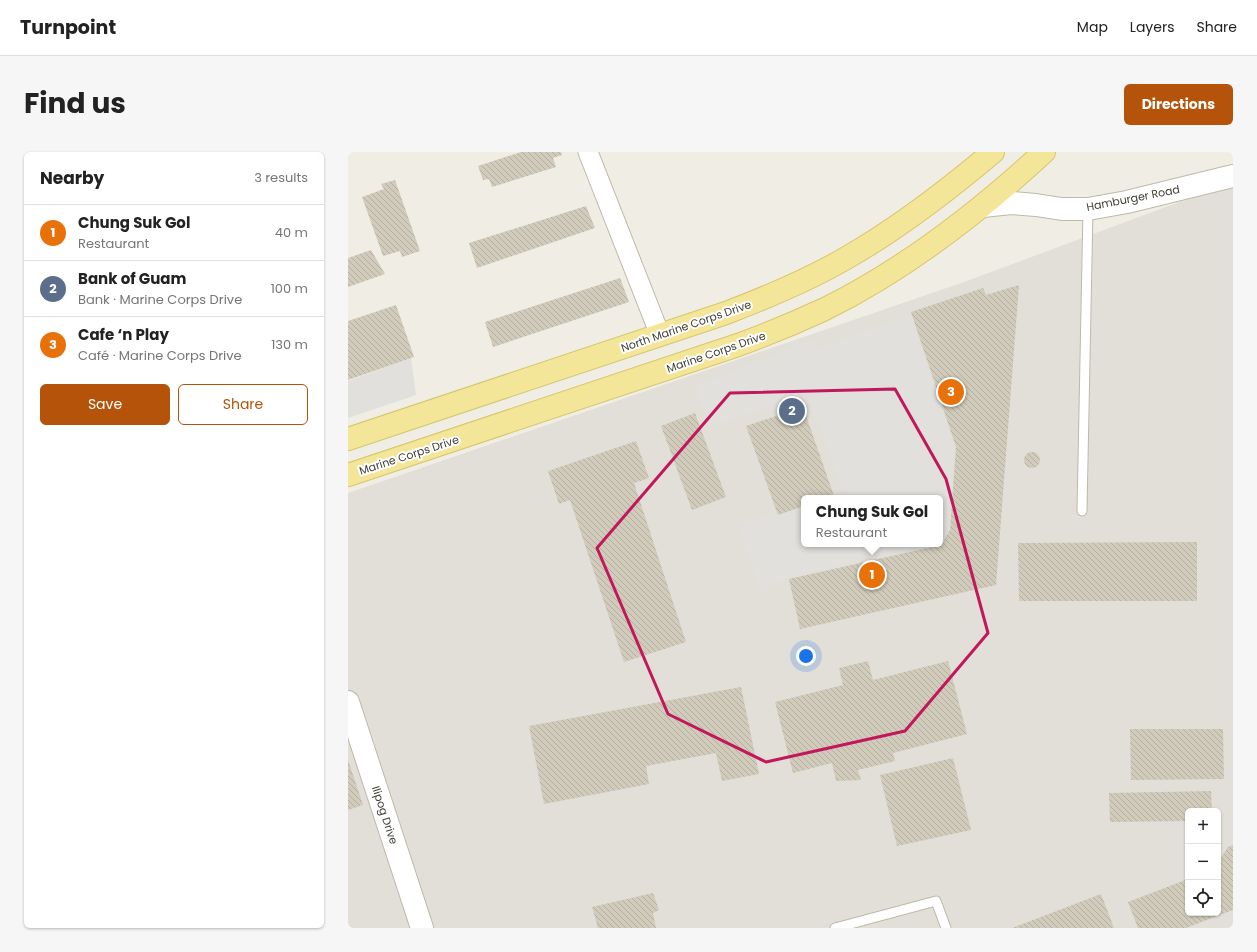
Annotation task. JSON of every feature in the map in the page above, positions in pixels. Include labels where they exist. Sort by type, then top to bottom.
[{"type":"main road","name":"North Marine Corps Drive","points":[[348,439],[726,313],[768,297],[810,278],[848,257],[925,206],[962,179],[993,152]]},
{"type":"main road","name":"Marine Corps Drive","points":[[352,475],[738,345],[826,308],[865,287],[906,261],[983,206],[1044,152]]},
{"type":"street","points":[[588,152],[660,335]]},
{"type":"street","name":"Hamburger Road","points":[[983,206],[1011,204],[1036,205],[1062,209],[1088,209],[1127,202],[1233,176]]},
{"type":"street","name":"Ilipog Drive","points":[[348,702],[422,928]]},
{"type":"lane","points":[[1082,511],[1088,209]]},
{"type":"lane","points":[[835,928],[936,901],[946,928]]},
{"type":"highlighted area","points":[[895,389],[946,479],[988,633],[905,731],[766,762],[668,714],[597,548],[730,393]]},
{"type":"shaded area","points":[[1233,182],[1233,928],[348,928],[348,493],[964,282]]},
{"type":"shaded area","points":[[909,315],[954,447],[948,526],[943,535],[943,495],[828,495],[842,490],[808,393],[709,426],[696,386],[812,339],[818,349]]},
{"type":"shaded area","points":[[411,358],[416,395],[348,418],[348,381]]},
{"type":"shaded area","points":[[801,504],[801,547],[919,547],[785,578],[761,592],[739,525]]},
{"type":"building","points":[[521,152],[561,152],[562,155],[553,158],[556,167],[492,187],[489,179],[483,180],[478,166]]},
{"type":"building","points":[[395,180],[420,251],[402,257],[400,251],[383,256],[362,197],[384,189],[381,184]]},
{"type":"building","points":[[586,206],[595,228],[477,268],[469,243]]},
{"type":"building","points":[[371,250],[385,274],[348,287],[348,258]]},
{"type":"building","points":[[620,278],[629,302],[493,347],[485,322]]},
{"type":"building","points":[[1019,285],[996,585],[800,629],[789,579],[932,547],[943,547],[943,542],[950,530],[956,447],[911,312],[983,288],[986,295]]},
{"type":"building","points":[[396,305],[414,357],[348,380],[348,321]]},
{"type":"building","points":[[803,407],[834,495],[801,495],[801,507],[778,515],[746,426]]},
{"type":"building","points":[[695,413],[726,497],[692,510],[661,426]]},
{"type":"building","points":[[636,441],[649,478],[634,483],[686,642],[624,662],[570,500],[559,504],[548,471]]},
{"type":"building","points":[[1029,452],[1035,452],[1040,457],[1038,466],[1035,468],[1029,468],[1024,463],[1024,457]]},
{"type":"building","points":[[1197,542],[1197,601],[1019,601],[1018,543]]},
{"type":"building","points":[[868,661],[873,680],[948,661],[967,734],[893,753],[895,761],[858,770],[861,780],[836,781],[832,763],[793,773],[775,702],[843,685],[839,668]]},
{"type":"building","points":[[741,687],[759,774],[722,781],[716,753],[646,766],[649,784],[544,804],[529,726]]},
{"type":"building","points":[[1130,729],[1223,729],[1224,779],[1131,780]]},
{"type":"building","points":[[953,758],[971,830],[897,846],[880,775]]},
{"type":"building","points":[[348,760],[363,805],[348,810]]},
{"type":"building","points":[[1211,791],[1212,808],[1185,808],[1185,821],[1110,822],[1109,793]]},
{"type":"building","points":[[1233,845],[1233,910],[1221,915],[1221,858],[1228,847]]},
{"type":"building","points":[[1185,880],[1185,916],[1217,916],[1186,928],[1138,928],[1128,902]]},
{"type":"building","points":[[653,893],[659,910],[653,913],[656,928],[598,928],[592,907]]},
{"type":"building","points":[[1101,894],[1114,928],[1012,928]]},
{"type":"place","name":"Cafe ‘n Play","points":[[951,392]]},
{"type":"place","name":"Bank of Guam","points":[[792,411]]},
{"type":"place","name":"Chung Suk Gol","points":[[872,575]]}]
